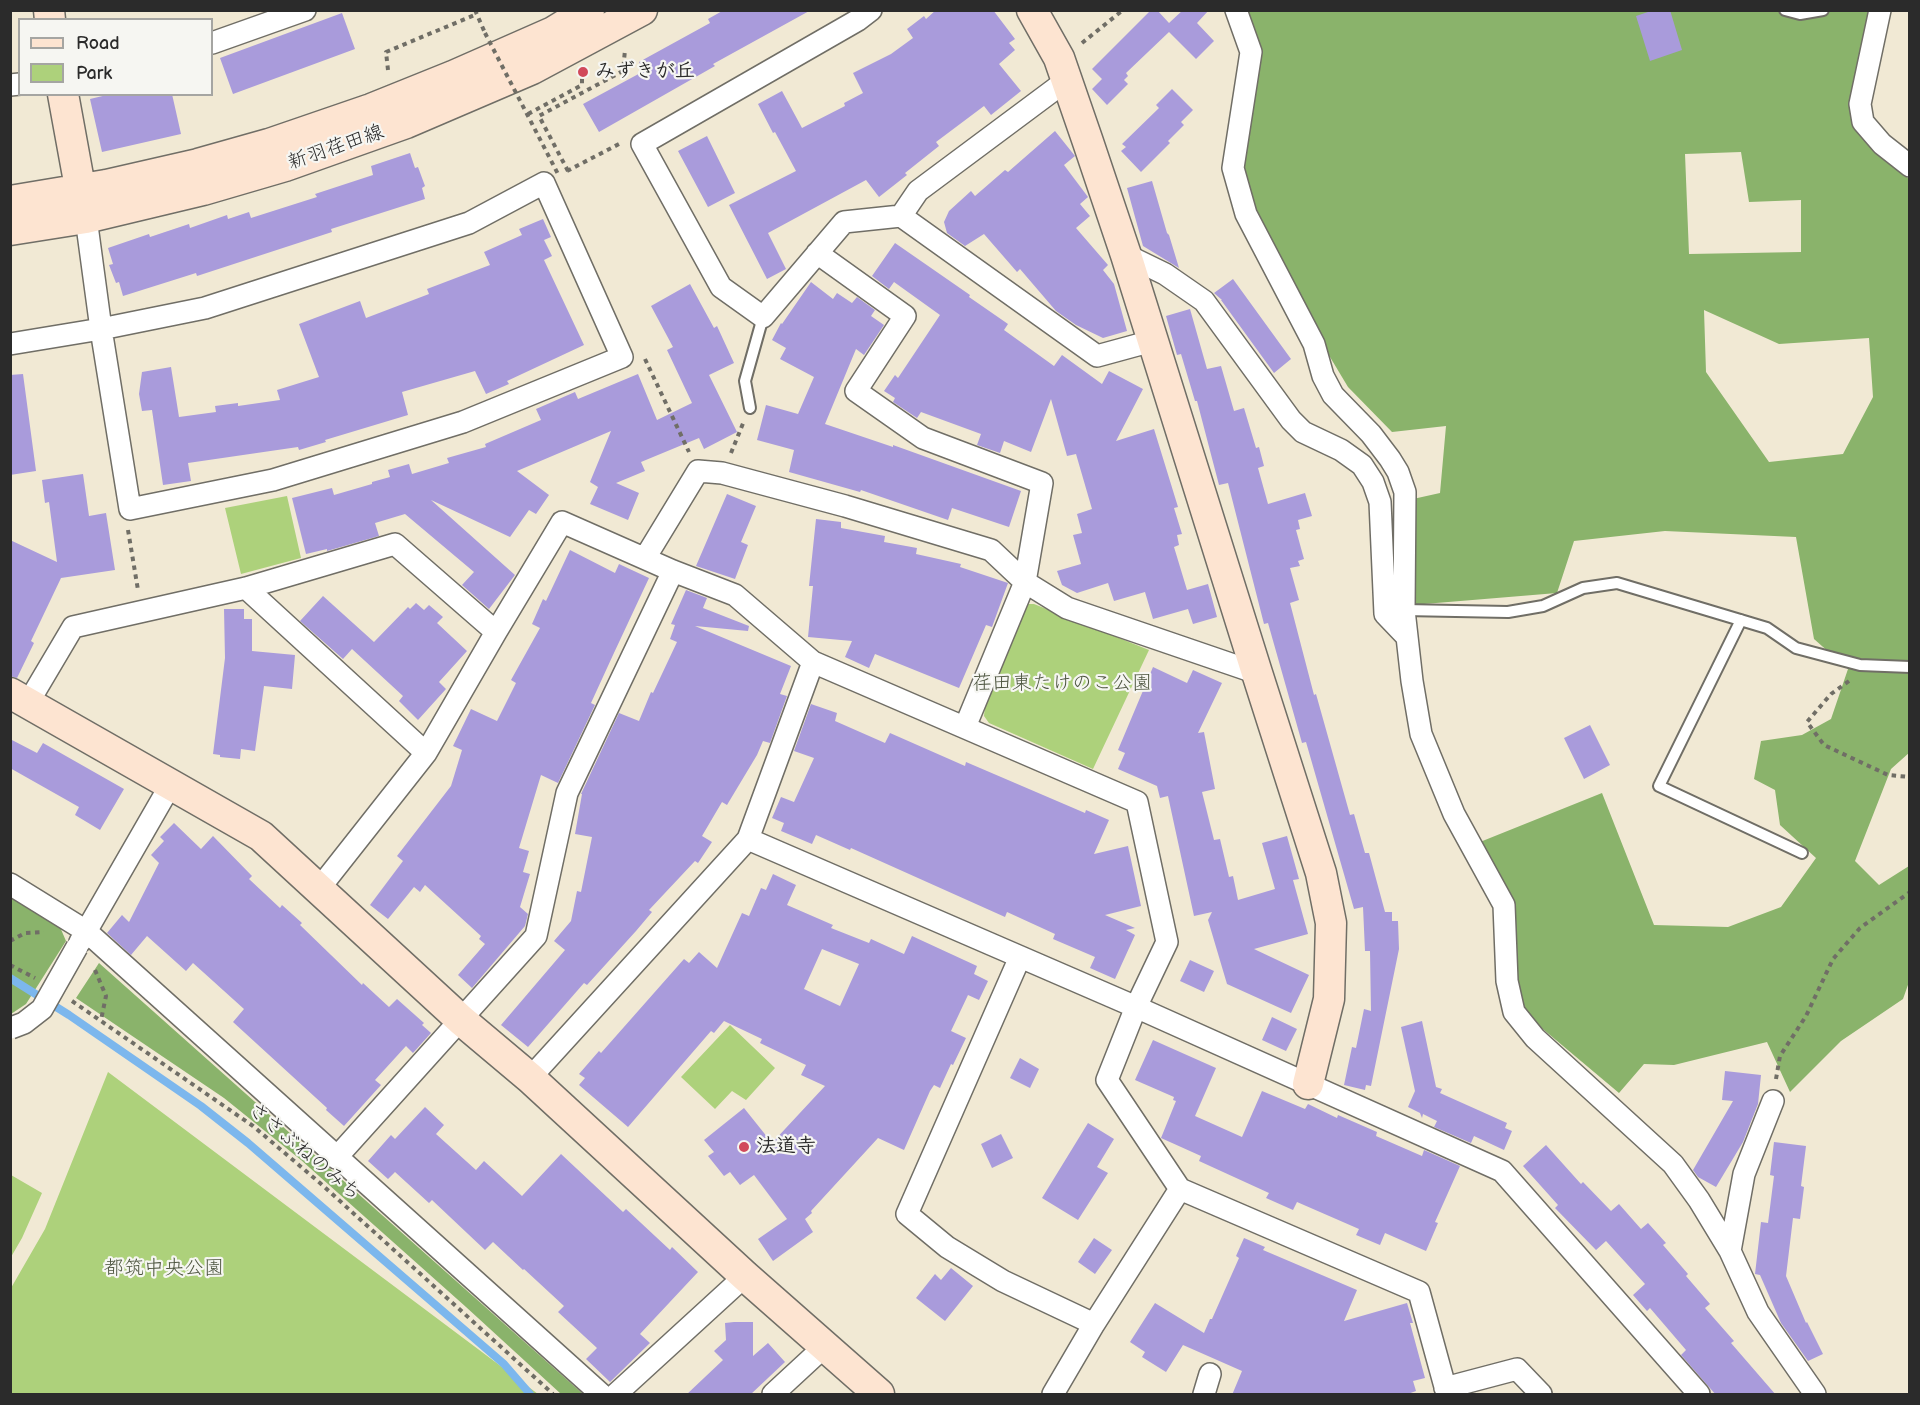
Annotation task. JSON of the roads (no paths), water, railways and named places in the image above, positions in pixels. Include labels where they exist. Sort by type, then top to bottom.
[{"type":"street","points":[[213,43],[305,10]]},
{"type":"street","name":"新羽荏田線","points":[[10,230],[198,164],[269,144],[371,109],[553,32],[589,10]]},
{"type":"street","name":"新羽荏田線","points":[[10,201],[83,204],[214,188],[285,166],[406,123],[532,69],[642,10]]},
{"type":"street","points":[[871,10],[858,20],[642,144],[721,286],[763,317],[844,222],[901,216],[1097,356],[1152,341]]},
{"type":"street","points":[[1032,10],[1054,48],[1067,80],[1126,255],[1321,873],[1331,923],[1329,999],[1308,1084]]},
{"type":"street","points":[[1236,10],[1251,52],[1233,168],[1246,214],[1314,344],[1323,376],[1333,395],[1371,434],[1398,472],[1405,492],[1404,610],[1421,734],[1454,813],[1504,905],[1507,981],[1514,1012],[1535,1038],[1673,1164],[1699,1200],[1730,1251],[1758,1312],[1815,1395]]},
{"type":"street","points":[[1880,10],[1860,104],[1863,122],[1882,144],[1910,166]]},
{"type":"street","points":[[901,216],[918,191],[1067,80]]},
{"type":"street","points":[[10,344],[101,329],[205,308],[469,223],[551,180],[622,357],[463,422],[273,480],[130,509],[101,329],[83,204],[63,96]]},
{"type":"street","points":[[818,253],[905,315],[856,391],[923,438],[1042,483],[1025,582],[965,727]]},
{"type":"street","points":[[1126,255],[1165,274],[1204,301],[1291,420],[1303,432],[1341,450],[1362,465],[1373,482],[1380,502],[1385,614],[1407,637]]},
{"type":"street","points":[[645,558],[698,471],[722,473],[845,506],[991,550],[1025,582],[1067,608],[1257,674]]},
{"type":"street","points":[[318,890],[426,753],[562,522],[673,571],[735,595],[813,662],[1137,802],[1167,942],[1136,1007],[1107,1080],[1180,1189],[1419,1292],[1446,1391],[1517,1370],[1541,1395]]},
{"type":"street","points":[[496,632],[395,544],[246,588],[73,627],[19,698],[261,836],[461,1020],[530,1078],[745,1276],[879,1395]]},
{"type":"street","points":[[336,1158],[536,936],[567,794],[673,571]]},
{"type":"street","points":[[246,588],[426,753]]},
{"type":"street","points":[[530,1078],[748,838],[813,662]]},
{"type":"street","points":[[11,1028],[24,1023],[42,1009],[171,784]]},
{"type":"street","points":[[748,838],[1136,1007],[1502,1171],[1699,1395]]},
{"type":"street","points":[[10,884],[82,939],[336,1158],[601,1395]]},
{"type":"street","points":[[1020,957],[907,1214],[947,1247],[1003,1281],[1094,1324]]},
{"type":"street","points":[[1730,1251],[1744,1174],[1773,1101]]},
{"type":"street","points":[[1053,1395],[1094,1324],[1180,1189]]},
{"type":"street","points":[[616,1395],[745,1276]]},
{"type":"street","points":[[773,1395],[825,1346]]},
{"type":"lane","points":[[1785,10],[1800,14],[1823,10]]},
{"type":"lane","points":[[750,408],[745,381],[763,317]]},
{"type":"lane","points":[[1404,610],[1508,612],[1543,606],[1583,588],[1617,584],[1767,628],[1796,648],[1860,665],[1910,667]]},
{"type":"lane","points":[[1741,620],[1659,786],[1802,853]]},
{"type":"waterway","points":[[10,978],[69,1015],[201,1106],[248,1143],[504,1364],[530,1394]]},
{"type":"place","name":"みずきが丘","points":[[583,72]]},
{"type":"place","name":"法道寺","points":[[744,1147]]},
{"type":"park label","name":"荏田東たけのこ公園","points":[[1062,684]]},
{"type":"park label","name":"都筑中央公園","points":[[164,1269]]}]
